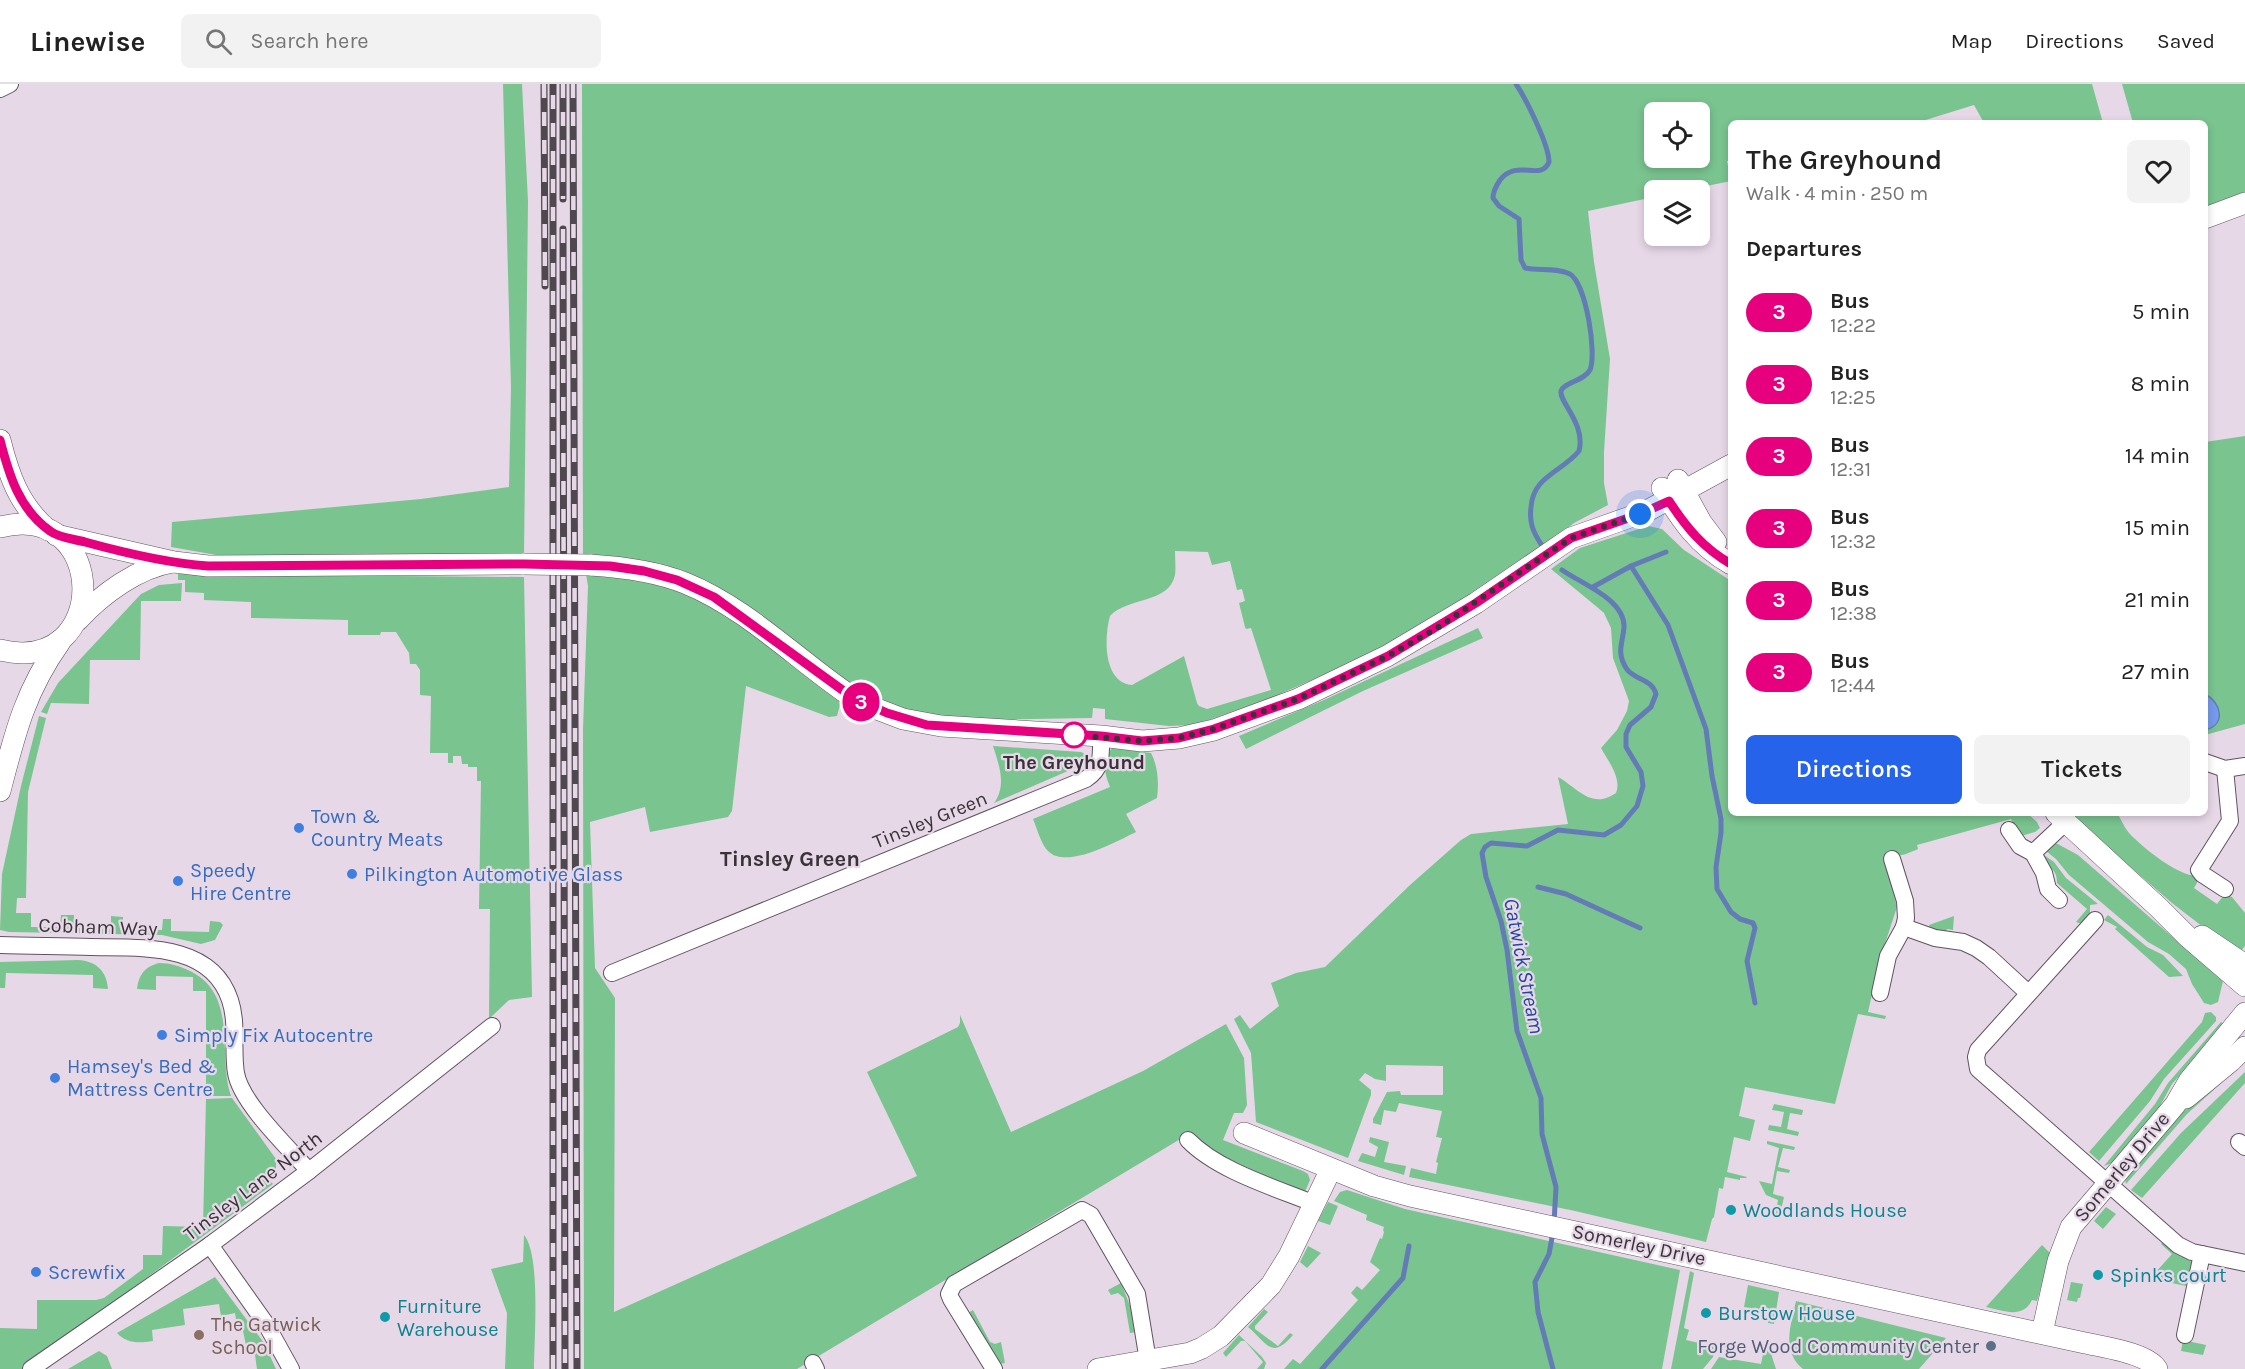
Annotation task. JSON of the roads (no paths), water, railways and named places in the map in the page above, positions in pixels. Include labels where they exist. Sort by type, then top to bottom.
[{"type":"street","points":[[0,89],[10,84]]},
{"type":"street","points":[[2208,217],[2245,203]]},
{"type":"street","points":[[0,440],[16,491],[35,518],[70,548],[76,556],[84,578],[83,602],[69,630],[41,669],[29,692],[16,729],[0,791]]},
{"type":"street","points":[[0,527],[21,524],[174,562],[215,566],[524,564],[620,567],[657,574],[685,583],[703,592],[737,612],[852,697],[903,719],[941,726],[1101,736],[1142,741],[1179,738],[1214,729],[1298,699],[1388,656],[1437,628],[1561,544],[1579,534],[1640,514],[1673,490],[1728,456]]},
{"type":"street","points":[[1673,490],[1728,466]]},
{"type":"street","points":[[1673,490],[1728,555]]},
{"type":"street","points":[[1673,490],[1685,526],[1708,548],[1728,562]]},
{"type":"street","points":[[0,650],[13,653],[32,652],[46,648],[115,588],[149,570],[174,562]]},
{"type":"street","name":"Tinsley Green","points":[[612,973],[1086,779],[1097,771],[1100,764],[1101,736]]},
{"type":"street","points":[[2208,763],[2225,769],[2245,766]]},
{"type":"street","points":[[2225,769],[2230,821],[2199,870],[2225,889]]},
{"type":"street","points":[[2032,853],[2062,817],[2218,964],[2245,986]]},
{"type":"street","points":[[2009,830],[2020,846],[2032,853],[2044,873],[2048,889],[2059,900]]},
{"type":"street","points":[[1880,993],[1888,956],[1904,927],[1905,901],[1892,859]]},
{"type":"street","points":[[2159,908],[2245,965]]},
{"type":"street","points":[[2095,920],[1978,1050],[1976,1057],[1978,1069],[2178,1245],[2187,1250],[2245,1263]]},
{"type":"street","points":[[1904,927],[1935,938],[1963,942],[1976,948],[2028,993]]},
{"type":"street","name":"Cobham Way","points":[[0,945],[163,950],[190,957],[207,968],[221,983],[230,1001],[235,1026],[236,1072],[240,1085],[254,1108],[309,1171]]},
{"type":"street","name":"Somerley Drive","points":[[2042,1333],[2058,1261],[2064,1241],[2075,1221],[2175,1105],[2189,1081],[2245,1013]]},
{"type":"street","name":"Tinsley Lane North","points":[[31,1369],[210,1245],[309,1171],[492,1026]]},
{"type":"street","name":"Somerley Drive","points":[[2175,1105],[2193,1094],[2245,1047]]},
{"type":"street","name":"Somerley Drive","points":[[1244,1133],[1331,1169],[1395,1192],[2042,1333],[2141,1357],[2155,1365],[2157,1369]]},
{"type":"street","points":[[1188,1140],[1206,1156],[1223,1165],[1315,1204]]},
{"type":"street","points":[[1098,1369],[1147,1364],[1213,1343],[1235,1323],[1277,1277],[1331,1169]]},
{"type":"street","points":[[994,1369],[951,1299],[951,1289],[954,1284],[1082,1210],[1092,1215],[1137,1294],[1147,1364]]},
{"type":"street","points":[[210,1245],[271,1331],[291,1369]]},
{"type":"street","points":[[2185,1335],[2202,1254]]},
{"type":"water","points":[[2208,696],[2215,702],[2219,713],[2217,723],[2208,729]]},
{"type":"waterway","name":"Gatwick Stream","points":[[1516,84],[1541,134],[1549,162],[1545,168],[1540,170],[1521,170],[1507,174],[1497,184],[1493,198],[1499,206],[1519,219],[1521,260],[1525,268],[1565,272],[1576,280],[1589,319],[1592,349],[1590,370],[1583,377],[1566,385],[1561,391],[1561,396],[1579,432],[1579,451],[1549,475],[1537,488],[1533,497],[1531,522],[1541,544]]},
{"type":"waterway","points":[[1631,566],[1666,552]]},
{"type":"waterway","points":[[1593,587],[1631,566],[1668,625],[1706,729],[1712,776],[1721,819],[1716,867],[1717,889],[1731,912],[1740,919],[1753,923],[1755,928],[1747,961],[1755,1003]]},
{"type":"waterway","name":"Gatwick Stream","points":[[1554,1223],[1556,1187],[1542,1134],[1541,1098],[1517,1031],[1507,950],[1501,921],[1486,877],[1482,853],[1491,843],[1527,846],[1558,830],[1604,835],[1621,825],[1637,806],[1643,786],[1641,772],[1626,747],[1626,734],[1630,725],[1651,707],[1656,694],[1651,685],[1629,672],[1623,662],[1621,652],[1624,627],[1617,608],[1600,593],[1562,570]]},
{"type":"waterway","points":[[1538,887],[1566,894],[1640,928]]},
{"type":"waterway","name":"Gatwick Stream","points":[[1553,1232],[1549,1254],[1535,1282],[1538,1312],[1553,1369]]},
{"type":"waterway","points":[[1322,1369],[1403,1278],[1409,1246]]},
{"type":"railway","points":[[544,84],[545,286]]},
{"type":"railway","points":[[553,84],[553,1369]]},
{"type":"railway","points":[[563,84],[563,199]]},
{"type":"railway","points":[[573,84],[577,1369]]},
{"type":"railway","points":[[563,229],[565,1369]]},
{"type":"place","name":"The Greyhound","points":[[1074,735]]},
{"type":"place","name":"Town & Country Meats","points":[[299,828]]},
{"type":"place","name":"Pilkington Automotive Glass","points":[[352,874]]},
{"type":"place","name":"Speedy Hire Centre","points":[[178,881]]},
{"type":"place","name":"Simply Fix Autocentre","points":[[162,1035]]},
{"type":"place","name":"Hamsey's Bed & Mattress Centre","points":[[55,1078]]},
{"type":"place","name":"Woodlands House","points":[[1731,1210]]},
{"type":"place","name":"Screwfix","points":[[36,1272]]},
{"type":"place","name":"Spinks court","points":[[2098,1275]]},
{"type":"place","name":"Burstow House","points":[[1706,1313]]},
{"type":"place","name":"Furniture Warehouse","points":[[385,1317]]},
{"type":"place","name":"The Gatwick School","points":[[199,1335]]},
{"type":"place","name":"Forge Wood Community Center","points":[[1991,1346]]},
{"type":"district","name":"Tinsley Green","points":[[790,859]]}]
